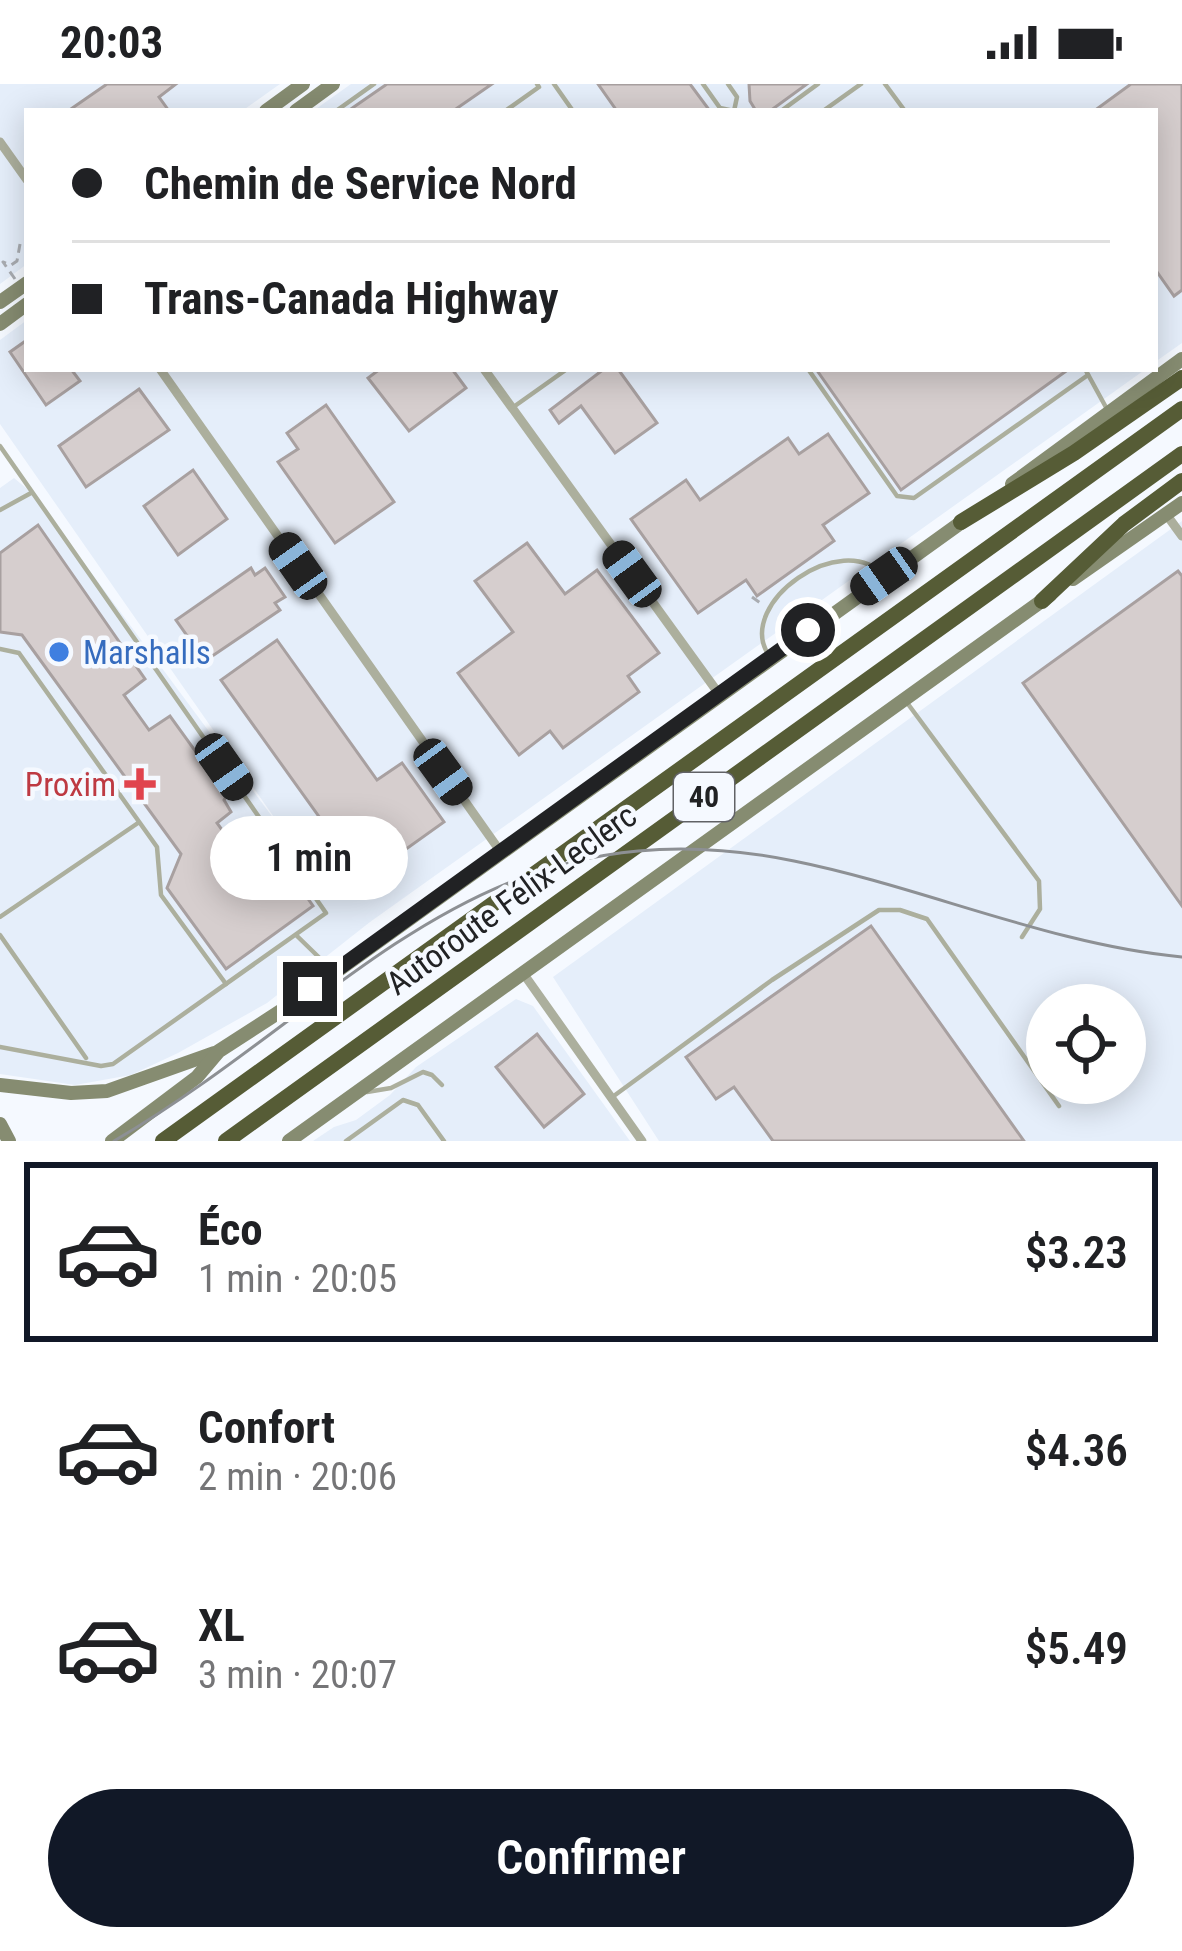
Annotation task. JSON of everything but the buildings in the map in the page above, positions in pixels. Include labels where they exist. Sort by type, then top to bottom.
[{"type":"highway","points":[[962,522],[1074,453],[1182,378]]},
{"type":"highway","name":"Autoroute Félix-Leclerc","points":[[163,1141],[1182,409]]},
{"type":"highway","name":"Autoroute Félix-Leclerc","points":[[226,1141],[1182,454]]},
{"type":"highway","points":[[1042,601],[1124,524],[1182,481]]},
{"type":"main road","points":[[270,108],[303,84]]},
{"type":"main road","points":[[301,108],[333,84]]},
{"type":"main road","points":[[0,302],[21,282]]},
{"type":"main road","points":[[112,1141],[197,1077],[219,1051],[962,522],[1182,359]]},
{"type":"main road","points":[[289,1141],[1182,503]]},
{"type":"main road","points":[[0,1084],[71,1093],[107,1090],[219,1051]]},
{"type":"main road","points":[[0,1124],[9,1141]]},
{"type":"street","points":[[288,95],[297,108]]},
{"type":"street","points":[[0,142],[24,176]]},
{"type":"street","points":[[162,372],[500,851]]},
{"type":"street","points":[[486,372],[719,694]]},
{"type":"street","points":[[1166,514],[1182,536]]},
{"type":"street","points":[[523,973],[642,1141]]},
{"type":"lane","points":[[340,108],[374,84]]},
{"type":"lane","points":[[509,108],[538,84]]},
{"type":"lane","points":[[785,108],[818,84]]},
{"type":"lane","points":[[827,108],[862,84]]},
{"type":"lane","points":[[512,408],[562,372]]},
{"type":"lane","points":[[810,372],[897,496],[905,499],[914,498],[1087,372],[1108,412]]},
{"type":"lane","points":[[0,446],[326,913],[113,1064],[101,1066],[0,1047]]},
{"type":"lane","points":[[0,510],[32,493]]},
{"type":"lane","points":[[771,657],[761,638],[763,624],[770,608],[796,581],[845,559],[868,562],[884,576]]},
{"type":"lane","points":[[0,649],[19,653],[159,853],[161,895],[226,983]]},
{"type":"lane","points":[[904,700],[1039,881],[1040,909],[1022,937]]},
{"type":"lane","points":[[0,916],[138,823]]},
{"type":"lane","points":[[611,1098],[772,980],[879,910],[900,910],[927,919],[1058,1106]]},
{"type":"lane","points":[[296,934],[334,972]]},
{"type":"lane","points":[[0,935],[88,1061]]},
{"type":"lane","points":[[356,1094],[394,1087],[423,1072],[442,1085]]},
{"type":"lane","points":[[394,1087],[403,1100],[418,1106],[444,1141]]},
{"type":"lane","points":[[346,1141],[403,1100]]},
{"type":"path","points":[[20,244],[17,261],[3,262],[21,282]]},
{"type":"path","points":[[752,597],[764,607]]},
{"type":"shaded area","points":[[0,84],[280,84],[246,108],[24,108],[24,266],[0,284]]},
{"type":"shaded area","points":[[351,84],[1182,84],[1182,343],[1158,360],[1158,108],[317,108]]},
{"type":"shaded area","points":[[24,322],[24,372],[1142,372],[370,922],[267,1003],[131,1075],[75,1085],[0,1074],[0,488],[14,478],[32,493],[294,846],[0,424],[0,340]]},
{"type":"shaded area","points":[[1182,521],[1182,1141],[659,1141],[553,977]]},
{"type":"shaded area","points":[[516,999],[533,1006],[630,1141],[313,1141],[356,1120],[390,1095],[416,1067]]},
{"type":"tram line","points":[[114,1141],[426,925],[504,885],[589,858],[685,849],[794,861],[1085,941],[1182,957]]},
{"type":"place","name":"Marshalls","points":[[59,652]]},
{"type":"place","name":"Proxim","points":[[140,784]]},
{"type":"route","points":[[310,989],[808,630]]}]
